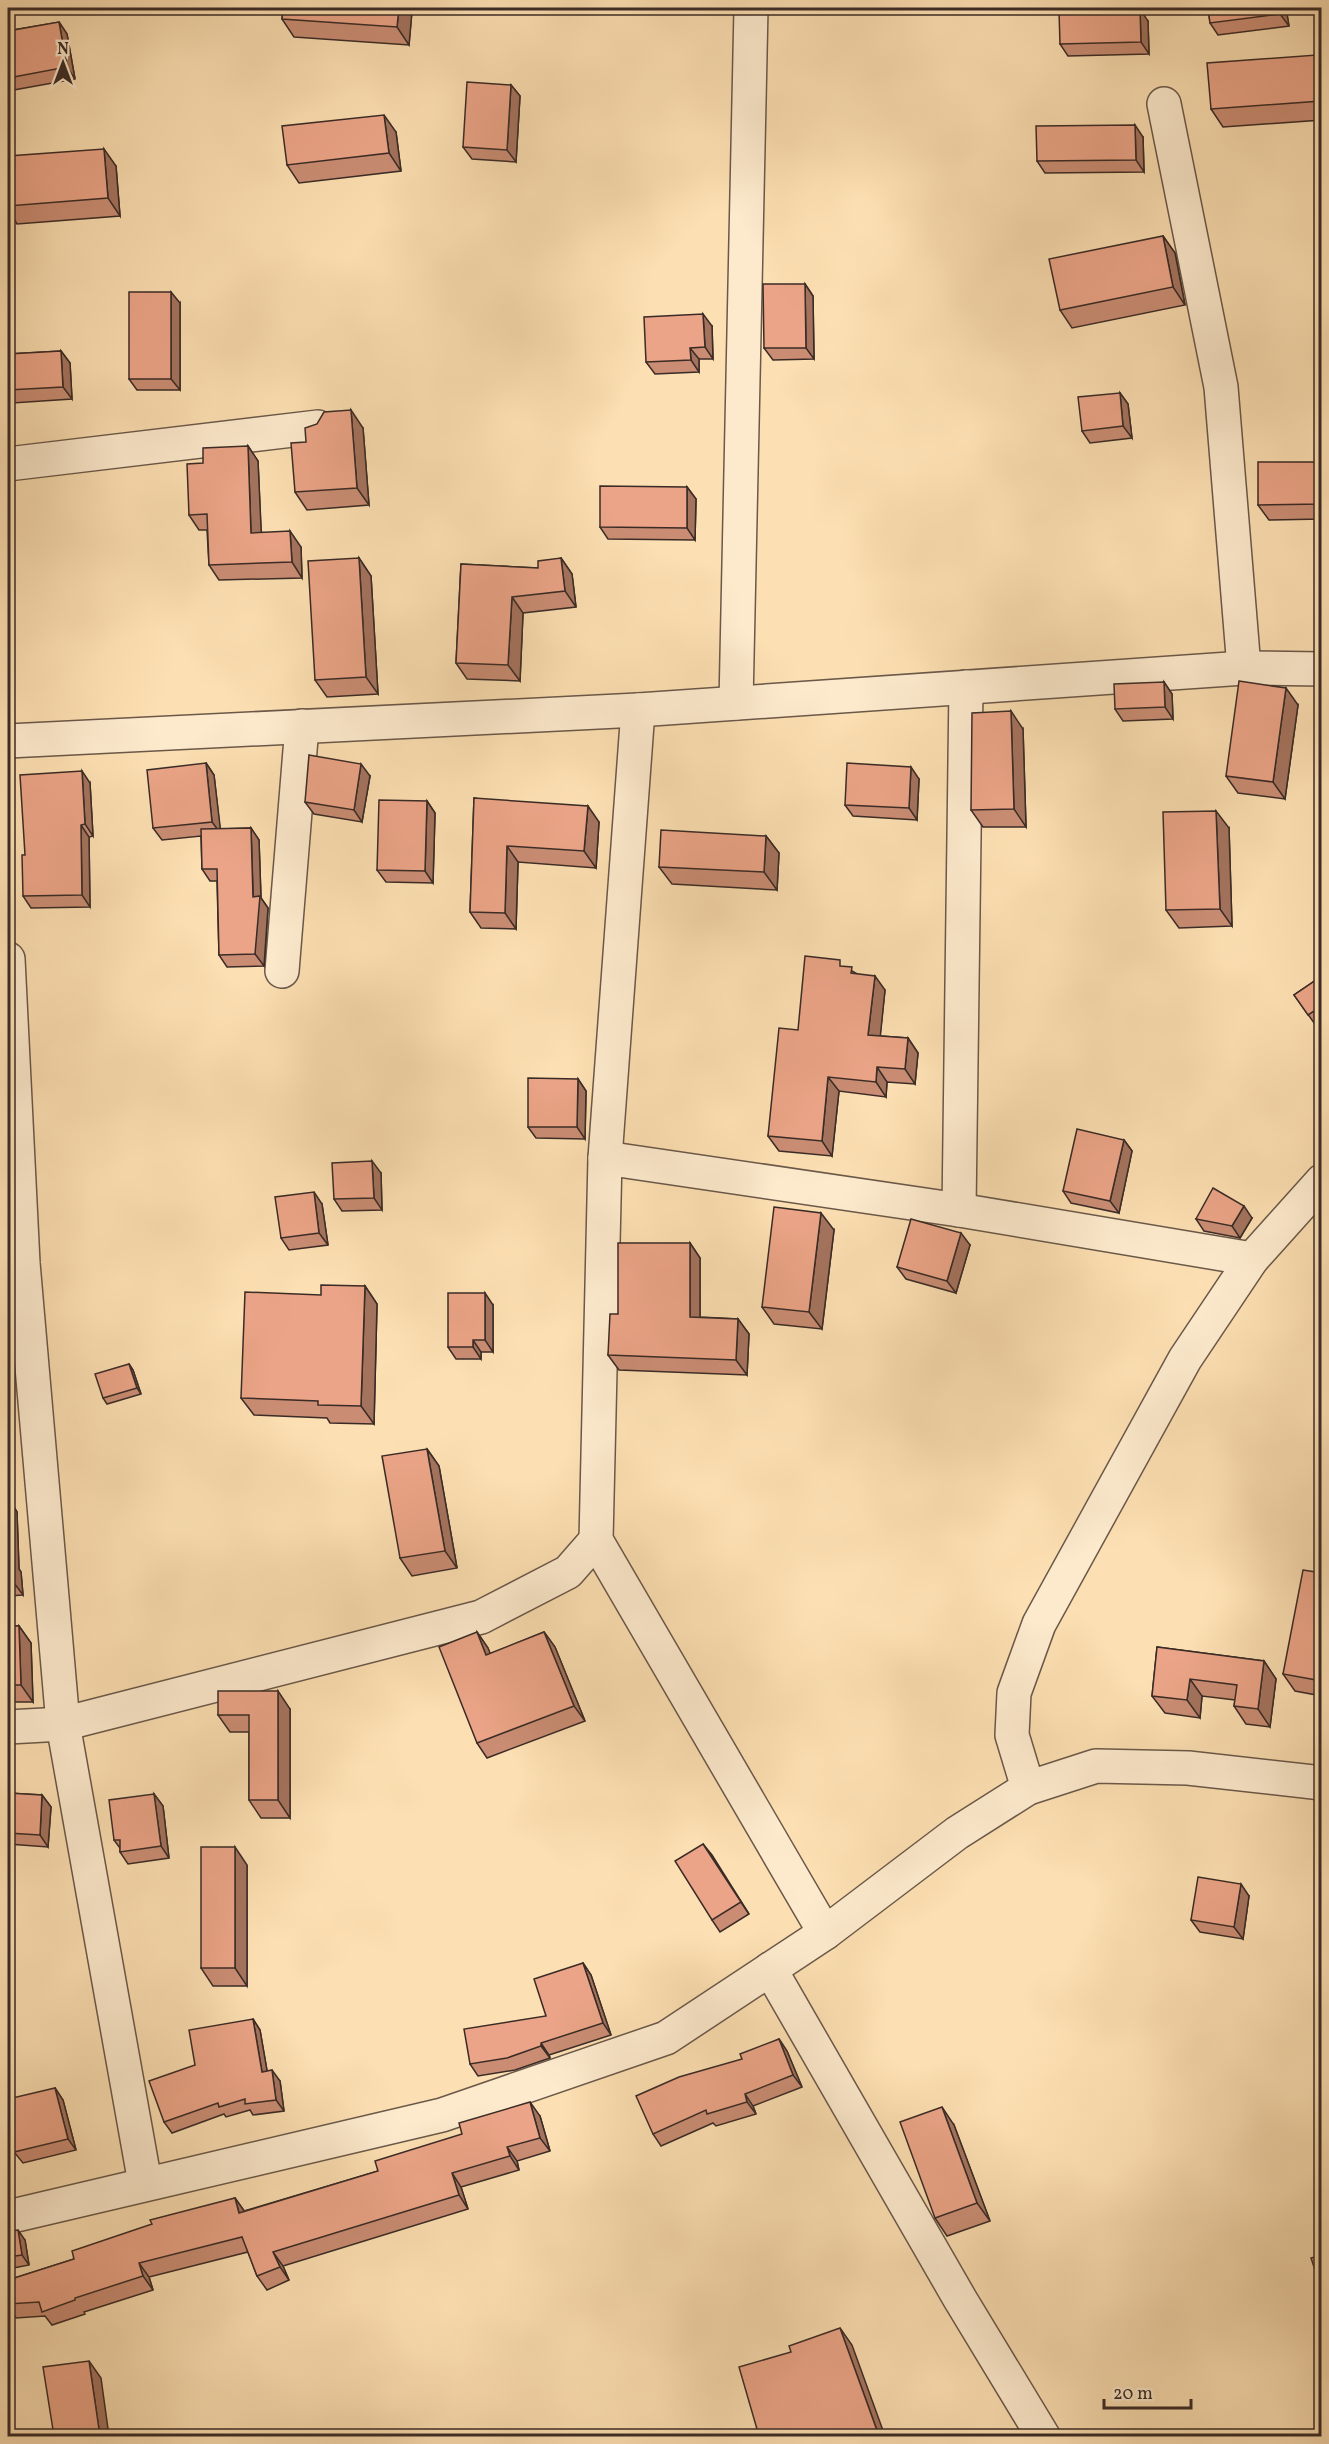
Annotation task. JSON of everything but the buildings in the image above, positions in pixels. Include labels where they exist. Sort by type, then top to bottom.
[{"type":"street","points":[[736,703],[752,8]]},
{"type":"street","points":[[1164,104],[1221,387],[1244,668]]},
{"type":"street","points":[[8,464],[318,427]]},
{"type":"street","points":[[8,741],[638,710],[1244,668],[1322,669]]},
{"type":"street","points":[[958,1210],[966,687]]},
{"type":"street","points":[[638,710],[605,1158],[596,1540],[825,1933]]},
{"type":"street","points":[[282,971],[302,726]]},
{"type":"street","points":[[8,959],[23,1263],[63,1724],[145,2183]]},
{"type":"street","points":[[605,1158],[958,1210],[1252,1259]]},
{"type":"street","points":[[1028,1788],[1012,1735],[1014,1694],[1039,1624],[1185,1359],[1252,1259],[1322,1181]]},
{"type":"street","points":[[8,1727],[63,1724],[481,1617],[568,1572],[596,1540]]},
{"type":"street","points":[[8,2217],[442,2115],[666,2038],[825,1933],[957,1833],[1028,1788],[1096,1766],[1188,1768],[1322,1783]]},
{"type":"street","points":[[770,1969],[960,2299],[1044,2436]]}]
